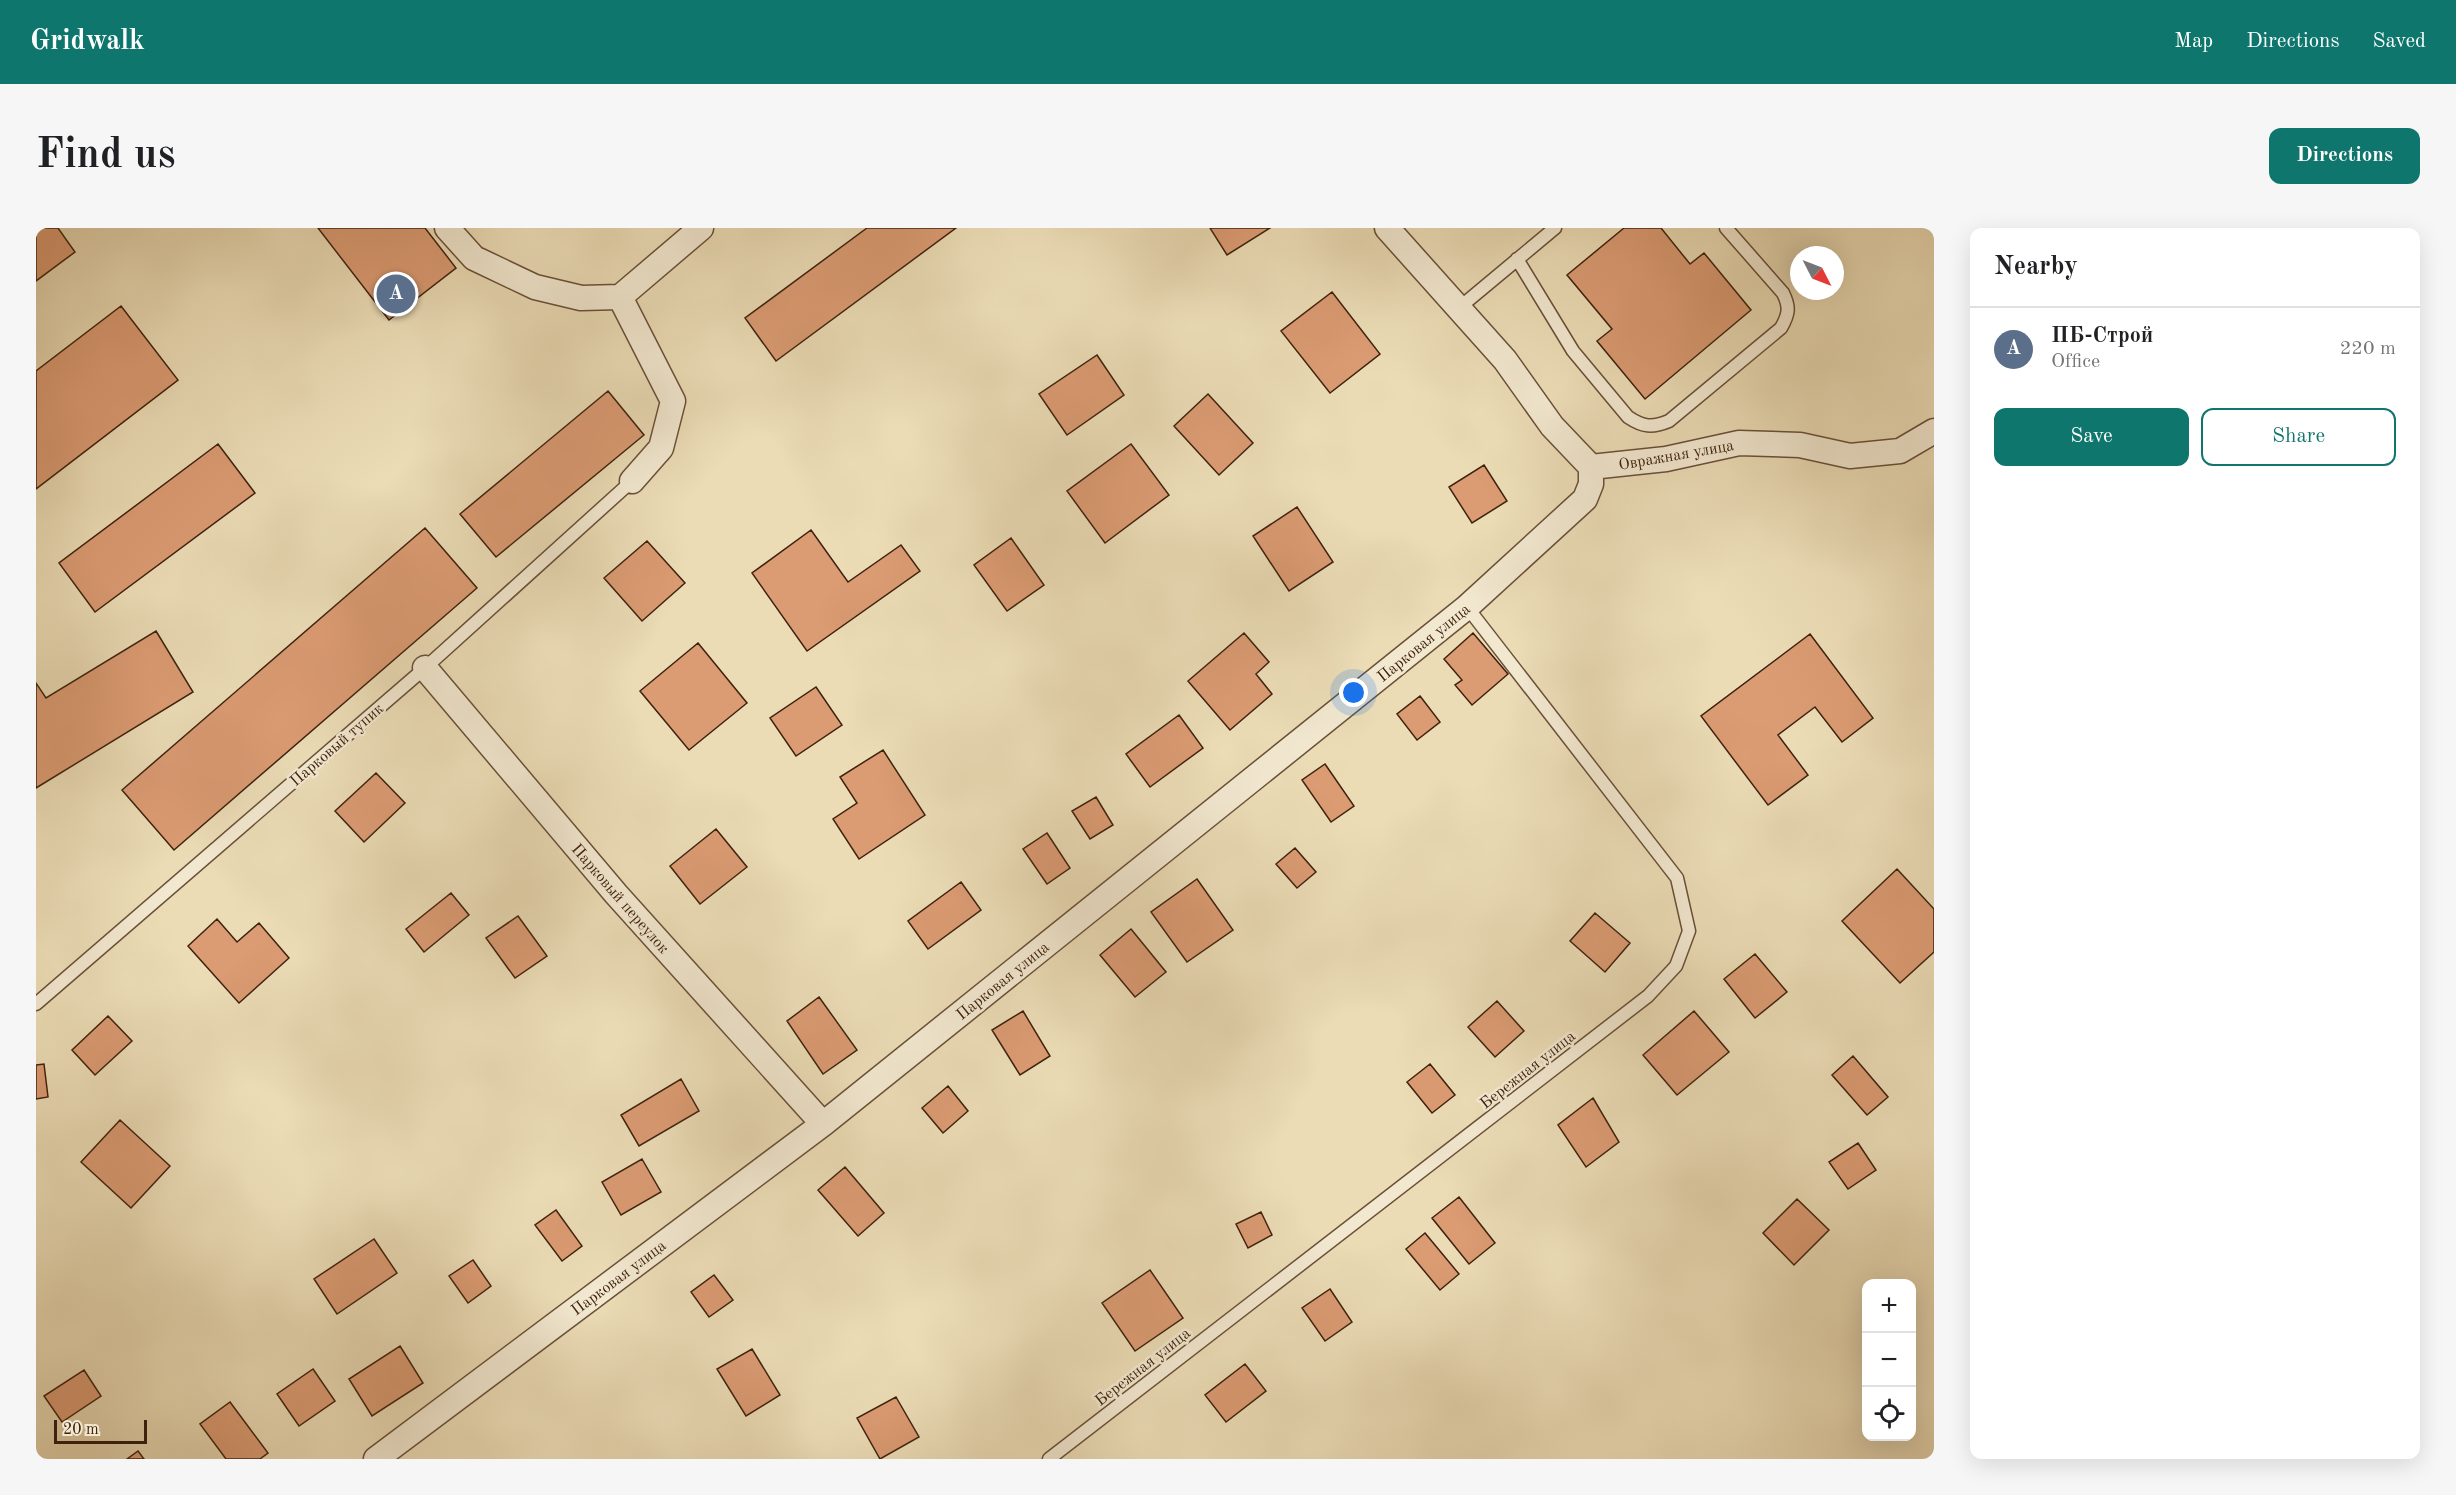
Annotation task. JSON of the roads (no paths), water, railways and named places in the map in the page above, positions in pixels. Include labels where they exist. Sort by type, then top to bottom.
[{"type":"street","points":[[447,228],[474,258],[536,287],[581,298],[620,297],[702,228]]},
{"type":"street","points":[[1387,228],[1505,360],[1552,426],[1591,467]]},
{"type":"street","points":[[620,297],[673,401],[661,448],[632,480]]},
{"type":"street","name":"Овражная улица","points":[[1591,467],[1666,459],[1739,443],[1800,445],[1850,456],[1900,451],[1934,430]]},
{"type":"street","name":"Парковая улица","points":[[376,1459],[823,1124],[1467,607],[1585,499],[1591,484],[1591,467]]},
{"type":"street","name":"Парковый переулок","points":[[425,668],[616,894],[823,1124]]},
{"type":"lane","points":[[1459,308],[1555,228]]},
{"type":"lane","points":[[1517,259],[1574,351],[1628,417],[1638,423],[1657,426],[1669,421],[1781,328],[1788,316],[1789,304],[1783,293],[1726,228]]},
{"type":"lane","name":"Парковый тупик","points":[[36,1004],[425,668],[632,480]]},
{"type":"lane","name":"Бережная улица","points":[[1049,1459],[1648,996],[1676,966],[1689,931],[1677,878],[1467,607]]},
{"type":"place","name":"ПБ-Строй","points":[[396,294]]}]
